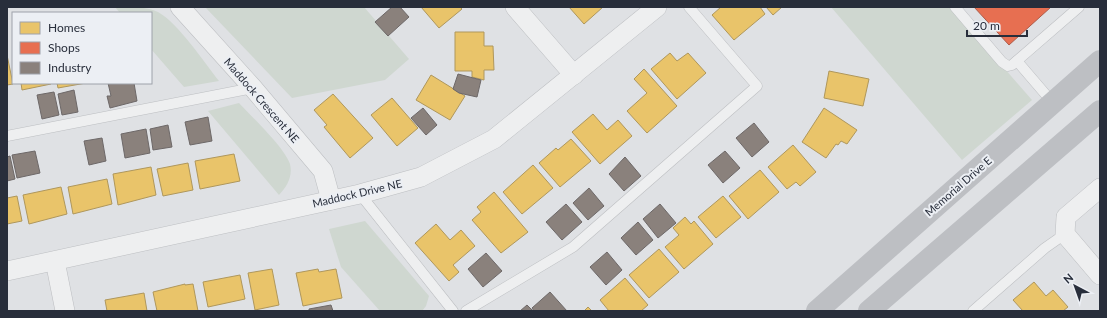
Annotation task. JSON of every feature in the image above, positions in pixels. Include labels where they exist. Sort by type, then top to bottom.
[{"type":"main road","name":"Memorial Drive E","points":[[817,311],[1100,62]]},
{"type":"main road","points":[[869,311],[1100,111]]},
{"type":"street","name":"Maddock Crescent NE","points":[[180,7],[253,88],[323,171],[331,200]]},
{"type":"street","points":[[515,7],[574,75]]},
{"type":"street","name":"Maddock Drive NE","points":[[7,271],[360,194],[421,177],[494,139],[657,7]]},
{"type":"street","points":[[1100,188],[1066,217],[1065,234],[1100,275]]},
{"type":"street","points":[[55,261],[65,311]]},
{"type":"lane","points":[[466,311],[573,247],[757,86],[689,7]]},
{"type":"lane","points":[[954,7],[1002,62],[1008,66],[1017,61],[1078,7]]},
{"type":"lane","points":[[1017,61],[1053,103]]},
{"type":"lane","points":[[7,136],[253,88]]},
{"type":"lane","points":[[360,194],[454,311]]},
{"type":"lane","points":[[973,311],[1045,248],[1065,234]]},
{"type":"shaded area","points":[[115,7],[137,7],[153,10],[166,17],[182,34],[219,81],[184,87],[152,50],[152,12],[119,12]]},
{"type":"shaded area","points":[[205,7],[364,7],[409,59],[385,80],[292,98]]},
{"type":"shaded area","points":[[831,7],[951,7],[1032,100],[962,160]]},
{"type":"shaded area","points":[[239,103],[275,141],[287,157],[291,168],[291,173],[289,181],[279,195],[208,111]]},
{"type":"shaded area","points":[[365,221],[429,296],[426,306],[422,311],[380,311],[341,267],[329,229]]},
{"type":"building: Homes","points":[[421,7],[460,7],[462,9],[439,28]]},
{"type":"building: Homes","points":[[569,7],[603,7],[584,24]]},
{"type":"building: Homes","points":[[721,7],[760,7],[765,14],[734,40],[712,15]]},
{"type":"building: Homes","points":[[766,7],[782,7],[773,15]]},
{"type":"building: Homes","points":[[455,32],[484,32],[484,46],[493,46],[494,70],[484,70],[484,80],[472,77],[472,71],[455,71]]},
{"type":"building: Homes","points":[[670,53],[677,61],[688,53],[706,73],[677,99],[651,69]]},
{"type":"building: Homes","points":[[7,55],[13,84],[7,85]]},
{"type":"building: Homes","points":[[644,69],[677,106],[647,133],[627,111],[647,93],[634,79]]},
{"type":"building: Homes","points":[[829,71],[869,79],[863,106],[824,98]]},
{"type":"building: Homes","points":[[431,75],[465,96],[450,120],[416,100]]},
{"type":"building: Homes","points":[[21,84],[51,84],[22,90]]},
{"type":"building: Homes","points":[[57,84],[80,84],[58,88]]},
{"type":"building: Homes","points":[[333,94],[373,138],[350,158],[324,127],[327,125],[314,110]]},
{"type":"building: Homes","points":[[392,98],[418,128],[397,146],[371,115]]},
{"type":"building: Homes","points":[[824,108],[857,130],[847,144],[841,141],[838,145],[836,144],[826,158],[802,142]]},
{"type":"building: Homes","points":[[593,114],[607,130],[618,120],[632,136],[600,164],[572,132]]},
{"type":"building: Homes","points":[[571,139],[591,161],[560,187],[539,163],[556,148],[558,150]]},
{"type":"building: Homes","points":[[793,145],[816,172],[800,186],[796,182],[787,189],[768,167]]},
{"type":"building: Homes","points":[[234,154],[240,181],[200,189],[195,161]]},
{"type":"building: Homes","points":[[188,163],[193,190],[163,196],[157,169]]},
{"type":"building: Homes","points":[[533,165],[553,188],[522,214],[503,192]]},
{"type":"building: Homes","points":[[151,167],[156,195],[118,205],[113,174]]},
{"type":"building: Homes","points":[[760,170],[779,192],[748,219],[729,196]]},
{"type":"building: Homes","points":[[107,179],[112,204],[73,214],[68,187]]},
{"type":"building: Homes","points":[[61,187],[67,214],[29,224],[23,195]]},
{"type":"building: Homes","points":[[494,192],[528,232],[501,253],[472,220],[481,212],[477,207]]},
{"type":"building: Homes","points":[[17,196],[22,221],[7,224],[7,198]]},
{"type":"building: Homes","points":[[723,196],[741,217],[716,238],[698,217]]},
{"type":"building: Homes","points":[[685,217],[691,224],[694,221],[713,244],[684,269],[665,247],[679,235],[673,228]]},
{"type":"building: Homes","points":[[436,224],[450,240],[461,230],[475,246],[453,265],[459,272],[449,281],[415,243]]},
{"type":"building: Homes","points":[[659,249],[679,272],[649,298],[629,275]]},
{"type":"building: Homes","points":[[272,269],[279,305],[255,310],[248,273]]},
{"type":"building: Homes","points":[[318,269],[319,272],[336,269],[342,298],[303,306],[296,273]]},
{"type":"building: Homes","points":[[240,275],[245,299],[208,307],[203,282]]},
{"type":"building: Homes","points":[[625,278],[648,305],[641,311],[609,311],[600,300]]},
{"type":"building: Homes","points":[[1034,282],[1046,296],[1053,290],[1068,307],[1063,311],[1023,311],[1013,300]]},
{"type":"building: Homes","points":[[185,284],[193,284],[198,311],[157,311],[153,292]]},
{"type":"building: Homes","points":[[144,293],[147,311],[107,311],[105,300]]},
{"type":"building: Homes","points":[[588,307],[592,311],[584,311]]},
{"type":"building: Shops","points":[[974,7],[1051,7],[1009,45]]},
{"type":"building: Industry","points":[[392,7],[400,7],[409,17],[388,36],[375,22]]},
{"type":"building: Industry","points":[[458,74],[481,80],[477,97],[459,93],[453,89]]},
{"type":"building: Industry","points":[[108,84],[134,84],[137,101],[110,108],[107,96],[111,96]]},
{"type":"building: Industry","points":[[74,90],[78,112],[62,115],[58,94]]},
{"type":"building: Industry","points":[[54,92],[59,115],[42,119],[37,95]]},
{"type":"building: Industry","points":[[423,108],[437,125],[426,135],[411,118]]},
{"type":"building: Industry","points":[[208,117],[212,141],[190,145],[185,122]]},
{"type":"building: Industry","points":[[754,123],[769,142],[752,157],[736,138]]},
{"type":"building: Industry","points":[[168,125],[172,147],[153,150],[150,129]]},
{"type":"building: Industry","points":[[146,129],[150,153],[125,158],[121,134]]},
{"type":"building: Industry","points":[[102,138],[106,161],[89,165],[84,141]]},
{"type":"building: Industry","points":[[35,151],[40,173],[17,178],[12,155]]},
{"type":"building: Industry","points":[[725,151],[740,168],[723,183],[708,165]]},
{"type":"building: Industry","points":[[10,156],[15,179],[7,181],[7,157]]},
{"type":"building: Industry","points":[[625,157],[641,176],[624,191],[609,174]]},
{"type":"building: Industry","points":[[589,188],[604,206],[588,220],[573,203]]},
{"type":"building: Industry","points":[[566,204],[582,222],[562,240],[546,222]]},
{"type":"building: Industry","points":[[660,204],[676,223],[658,238],[643,219]]},
{"type":"building: Industry","points":[[638,222],[653,240],[636,255],[621,238]]},
{"type":"building: Industry","points":[[607,252],[622,270],[606,285],[590,267]]},
{"type":"building: Industry","points":[[486,253],[502,271],[483,287],[468,269]]},
{"type":"building: Industry","points":[[550,292],[567,311],[534,311],[532,308]]},
{"type":"building: Industry","points":[[331,305],[333,311],[309,311],[309,309]]},
{"type":"building: Industry","points":[[527,305],[533,311],[520,311]]}]
